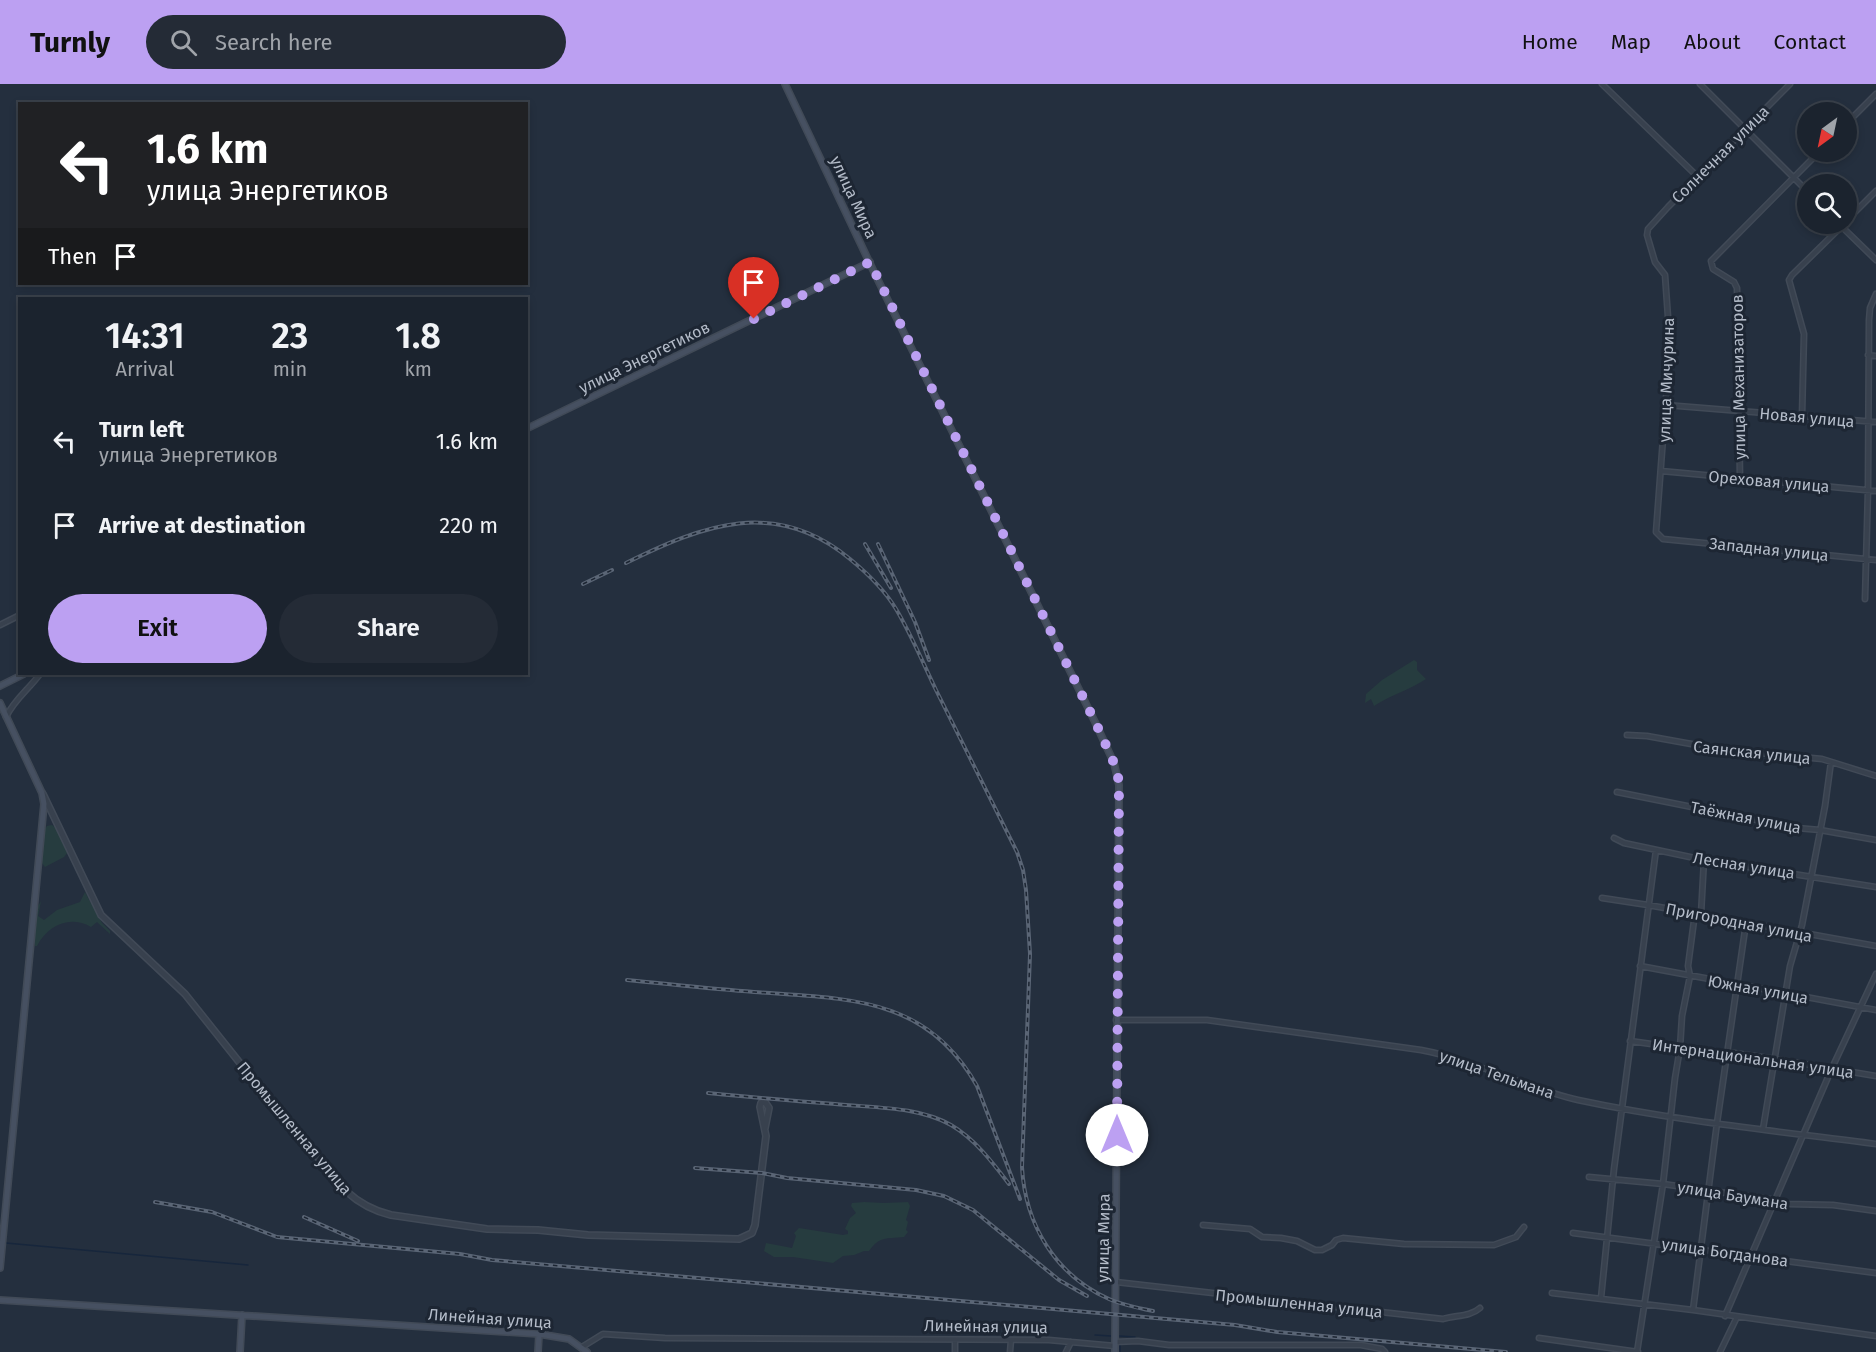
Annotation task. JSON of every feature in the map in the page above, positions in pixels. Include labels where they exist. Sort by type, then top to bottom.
[{"type":"main road","name":"улица Мира","points":[[785,84],[1095,722],[1116,770],[1119,785],[1115,1347]]},
{"type":"main road","name":"улица Энергетиков","points":[[528,428],[870,262]]},
{"type":"main road","points":[[0,686],[22,675]]},
{"type":"main road","points":[[0,703],[42,793],[44,804],[0,1268]]},
{"type":"main road","name":"Линейная улица","points":[[0,1300],[539,1334],[569,1340],[582,1347]]},
{"type":"main road","points":[[240,1352],[242,1315]]},
{"type":"main road","points":[[538,1352],[539,1334]]},
{"type":"main road","points":[[582,1347],[587,1352]]},
{"type":"street","points":[[1602,84],[1698,177]]},
{"type":"street","points":[[1700,84],[1797,182]]},
{"type":"street","name":"Солнечная улица","points":[[1652,225],[1790,84]]},
{"type":"street","points":[[1857,113],[1876,94]]},
{"type":"street","name":"улица Механизаторов","points":[[1740,479],[1737,288],[1734,282],[1713,269],[1711,261],[1809,162]]},
{"type":"street","points":[[1857,209],[1876,190]]},
{"type":"street","name":"улица Мичурина","points":[[1652,225],[1647,234],[1655,262],[1665,275],[1670,345],[1656,532],[1663,539]]},
{"type":"street","points":[[1802,416],[1804,334],[1789,280],[1792,274],[1832,234]]},
{"type":"street","points":[[1853,234],[1876,260]]},
{"type":"street","points":[[1864,599],[1867,559],[1868,355],[1870,308],[1876,294]]},
{"type":"street","points":[[1868,355],[1876,356]]},
{"type":"street","name":"Новая улица","points":[[1666,405],[1876,422]]},
{"type":"street","name":"Ореховая улица","points":[[1661,471],[1876,491]]},
{"type":"street","name":"Западная улица","points":[[1663,539],[1876,560]]},
{"type":"street","points":[[0,625],[18,616]]},
{"type":"street","points":[[6,717],[13,704],[39,675]]},
{"type":"street","name":"Саянская улица","points":[[1627,735],[1647,736],[1719,749],[1822,759],[1876,776]]},
{"type":"street","points":[[1763,1130],[1791,966],[1800,933],[1831,762]]},
{"type":"street","name":"Таёжная улица","points":[[1617,792],[1797,828],[1876,840]]},
{"type":"street","name":"Промышленная улица","points":[[42,793],[101,915],[185,994],[258,1087],[346,1191],[376,1211],[487,1229],[538,1230],[588,1235],[740,1239],[752,1233],[755,1225],[765,1128]]},
{"type":"street","name":"Лесная улица","points":[[1614,838],[1624,843],[1704,860],[1876,887]]},
{"type":"street","points":[[1601,1298],[1630,1041],[1656,850]]},
{"type":"street","points":[[1539,1338],[1638,1352],[1663,1184],[1682,1016],[1690,976],[1688,966],[1698,914],[1704,860]]},
{"type":"street","name":"Пригородная улица","points":[[1602,898],[1876,946]]},
{"type":"street","points":[[1693,1310],[1746,923]]},
{"type":"street","name":"Южная улица","points":[[1640,966],[1876,1010]]},
{"type":"street","points":[[1725,1316],[1832,1068],[1876,974]]},
{"type":"street","name":"улица Тельмана","points":[[1116,1020],[1207,1020],[1421,1050],[1444,1055],[1566,1097],[1671,1118],[1876,1144]]},
{"type":"street","name":"Интернациональная улица","points":[[1630,1041],[1727,1052],[1876,1076]]},
{"type":"street","name":"улица Баумана","points":[[1589,1177],[1663,1184],[1776,1200],[1788,1204],[1833,1205],[1876,1210]]},
{"type":"street","points":[[1203,1225],[1250,1230],[1262,1237],[1297,1241],[1315,1250],[1322,1250],[1343,1238],[1404,1244],[1494,1245],[1516,1237],[1524,1227]]},
{"type":"street","name":"улица Богданова","points":[[1573,1233],[1876,1273]]},
{"type":"street","name":"Промышленная улица","points":[[1116,1282],[1443,1319],[1456,1315],[1474,1314],[1480,1308]]},
{"type":"street","points":[[1552,1293],[1876,1336]]},
{"type":"street","points":[[1720,1352],[1737,1317]]},
{"type":"street","name":"Линейная улица","points":[[582,1347],[603,1334],[665,1338],[1049,1340],[1115,1347],[1138,1341],[1169,1345],[1361,1345],[1382,1349],[1385,1352]]},
{"type":"street","points":[[955,1340],[955,1352]]},
{"type":"street","points":[[1010,1352],[1011,1340]]},
{"type":"street","points":[[1066,1352],[1071,1342]]},
{"type":"street","points":[[1261,1346],[1261,1352]]},
{"type":"green space","points":[[1414,660],[1417,662],[1417,670],[1426,679],[1374,706],[1371,699],[1365,703],[1366,694],[1382,680]]},
{"type":"green space","points":[[52,825],[56,828],[68,852],[64,857],[45,867],[41,862],[44,830],[47,826]]},
{"type":"green space","points":[[85,892],[110,934],[97,922],[91,927],[68,922],[47,932],[35,946],[37,908],[41,901],[38,916],[44,920],[57,910],[80,902]]},
{"type":"green space","points":[[908,1202],[910,1206],[906,1230],[908,1232],[904,1237],[883,1239],[869,1251],[843,1256],[833,1263],[793,1257],[774,1257],[764,1251],[766,1243],[792,1248],[796,1236],[794,1233],[799,1228],[848,1234],[845,1229],[850,1218],[856,1213],[851,1206],[852,1203]]},
{"type":"waterway","points":[[6,1243],[248,1265]]},
{"type":"waterway","points":[[1095,1335],[1111,1336]]},
{"type":"waterway","points":[[1119,1336],[1135,1337]]},
{"type":"waterway","points":[[1120,1345],[1120,1352]]},
{"type":"railway","points":[[626,563],[655,549],[711,529],[739,524],[766,523],[794,528],[822,540],[863,570],[891,602],[912,638],[1017,852],[1023,870],[1030,954],[1022,1167],[1029,1208],[1046,1245],[1073,1276],[1090,1289],[1109,1299],[1153,1311]]},
{"type":"railway","points":[[865,544],[891,588]]},
{"type":"railway","points":[[878,544],[915,622],[929,660]]},
{"type":"railway","points":[[583,584],[612,570]]},
{"type":"railway","points":[[627,980],[852,1001],[908,1018],[934,1034],[957,1056],[977,1086],[1020,1199]]},
{"type":"railway","points":[[708,1093],[894,1109],[924,1114],[951,1125],[968,1137],[1009,1184]]},
{"type":"railway","points":[[695,1168],[916,1190],[944,1196],[973,1210],[1059,1280],[1087,1296]]},
{"type":"railway","points":[[155,1202],[212,1212],[277,1237],[460,1254],[492,1260],[1235,1325],[1277,1332],[1506,1352]]},
{"type":"railway","points":[[304,1217],[358,1241]]},
{"type":"route","points":[[754,319],[870,262],[1114,763],[1119,781],[1117,1135]]}]
